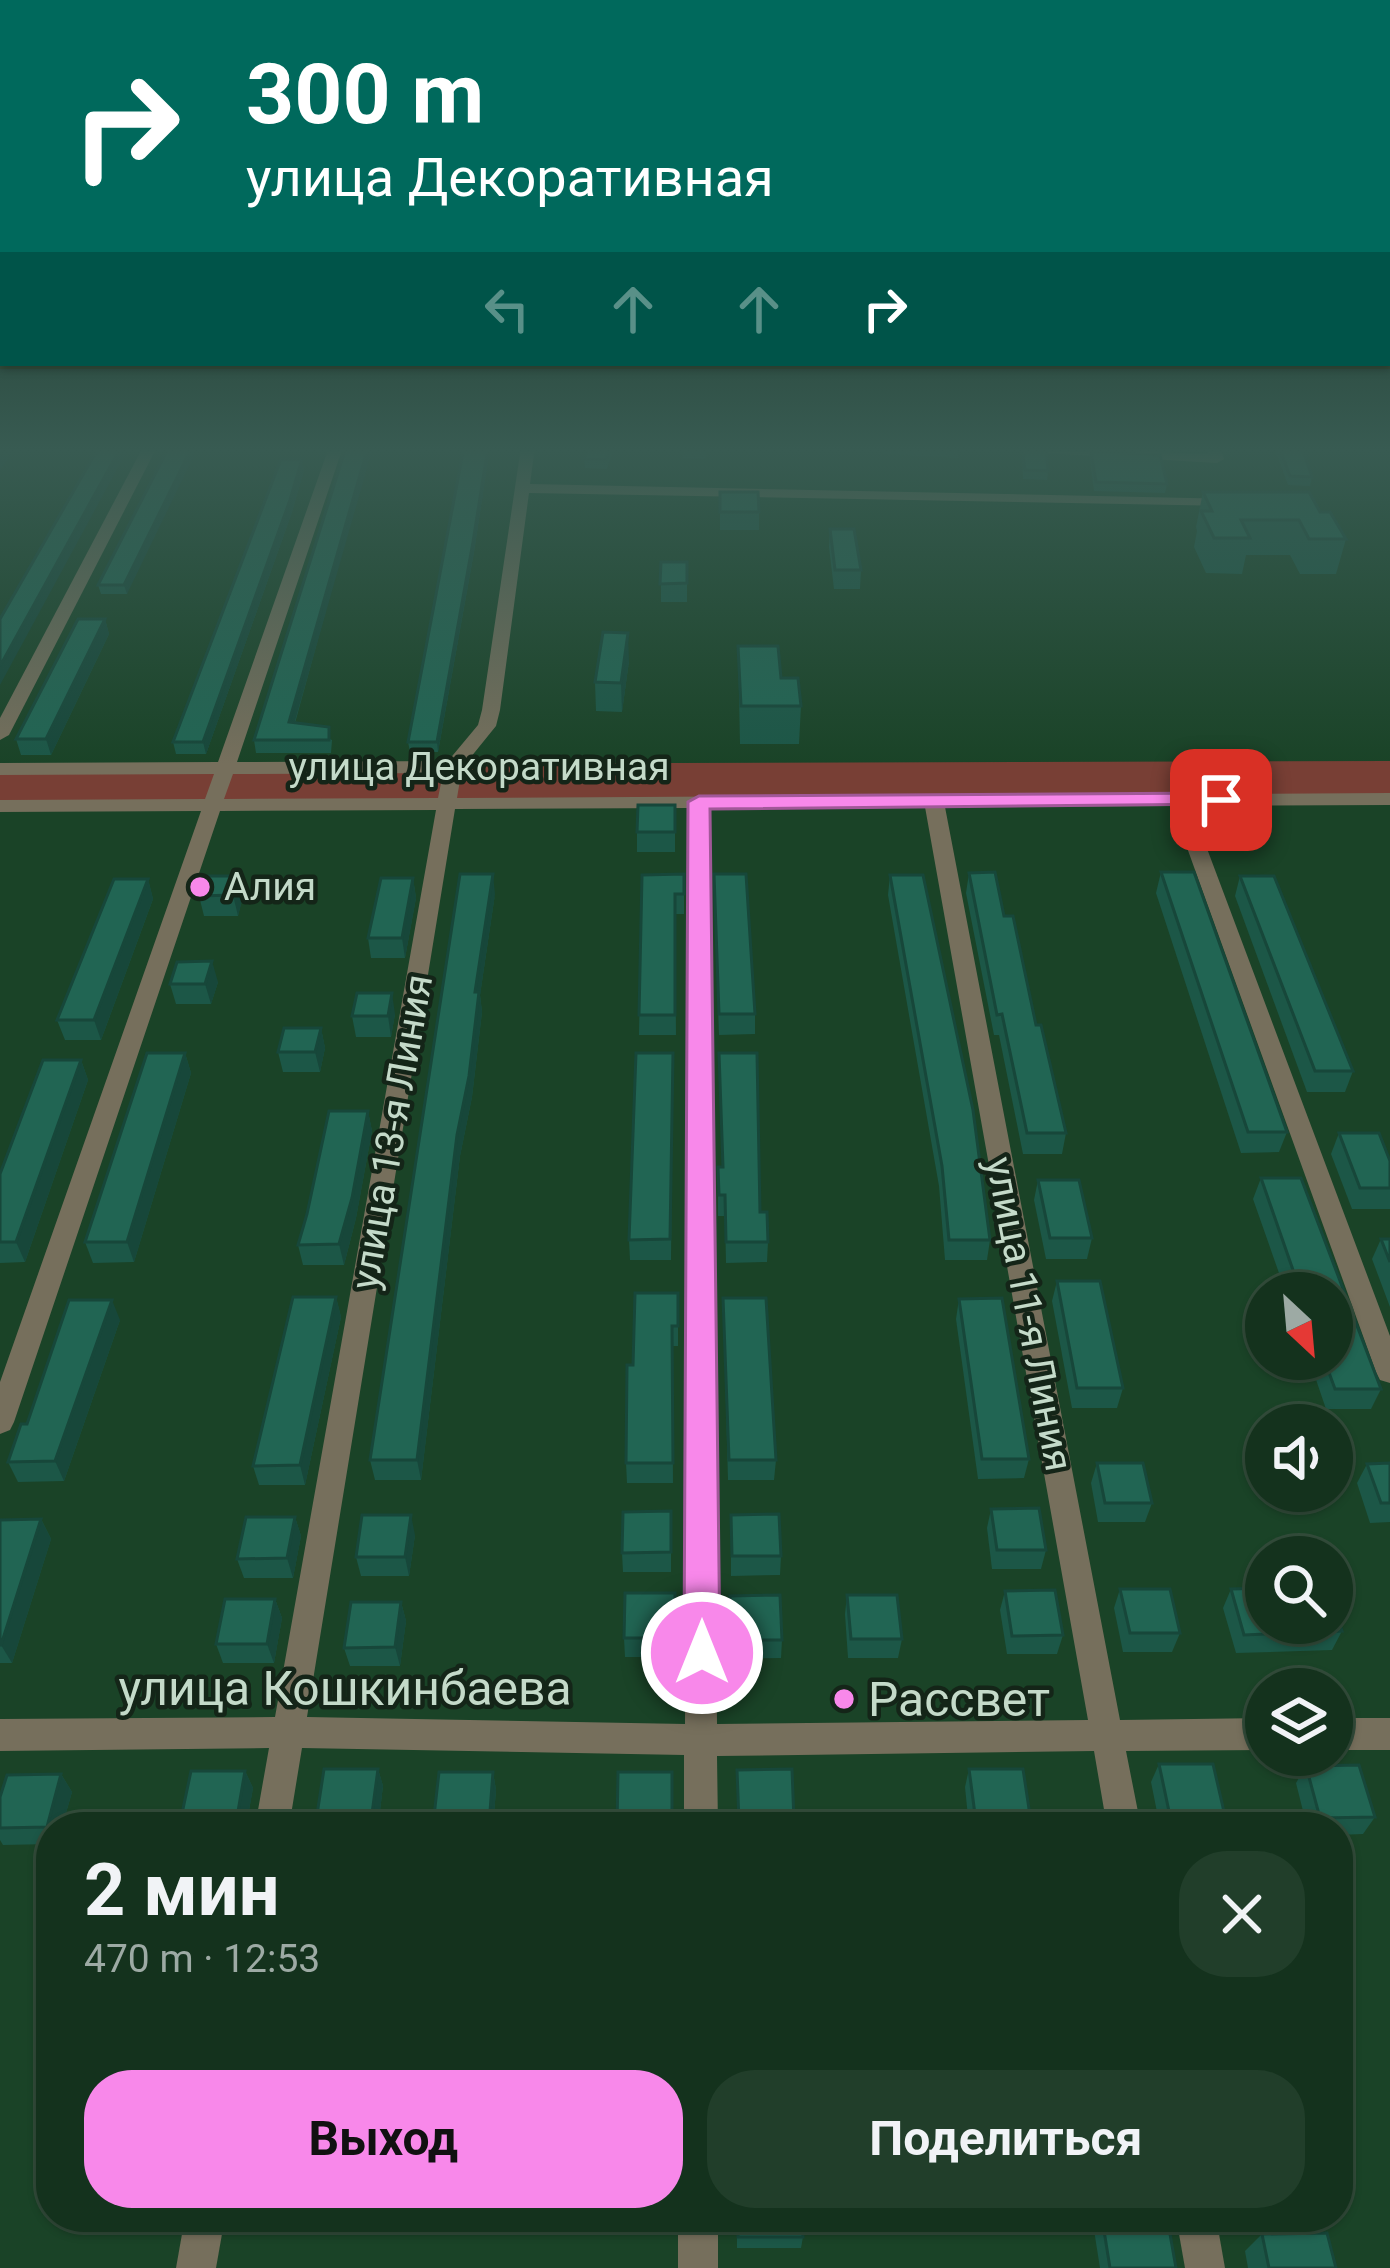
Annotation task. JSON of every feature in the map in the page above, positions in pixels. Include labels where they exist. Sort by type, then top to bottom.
[{"type":"street","points":[[0,735],[95,553]]},
{"type":"street","points":[[0,1422],[299,553]]},
{"type":"street","name":"улица 13-я Линия","points":[[275,1812],[453,767],[487,726],[514,553]]},
{"type":"street","name":"улица Декоративная","points":[[0,769],[453,767]]},
{"type":"street","name":"улица Декоративная","points":[[0,806],[1390,799]]},
{"type":"street","points":[[1179,800],[1390,1372]]},
{"type":"street","name":"улица 11-я Линия","points":[[934,801],[1121,1812]]},
{"type":"street","points":[[699,802],[701,1812]]},
{"type":"street","name":"улица Кошкинбаева","points":[[0,1735],[289,1732],[702,1739],[1245,1735]]},
{"type":"street","points":[[1353,1734],[1390,1733]]},
{"type":"street","points":[[196,2268],[202,2232]]},
{"type":"street","points":[[698,2232],[698,2268]]},
{"type":"street","points":[[1199,2232],[1205,2268]]},
{"type":"shaded area","points":[[1390,761],[1390,794],[0,801],[0,765]]},
{"type":"building","points":[[38,553],[63,553],[0,666],[0,619]]},
{"type":"building","points":[[115,553],[140,553],[124,585],[98,585]]},
{"type":"building","points":[[245,553],[271,553],[203,742],[173,742]]},
{"type":"building","points":[[313,553],[338,553],[289,722],[329,727],[329,740],[254,740]]},
{"type":"building","points":[[444,553],[471,553],[437,742],[408,742]]},
{"type":"building","points":[[833,553],[858,553],[861,570],[835,570]]},
{"type":"building","points":[[661,562],[687,562],[687,583],[660,584]]},
{"type":"building","points":[[78,619],[105,619],[46,739],[16,739]]},
{"type":"building","points":[[603,632],[628,633],[621,683],[595,682]]},
{"type":"building","points":[[738,646],[778,646],[781,678],[798,678],[801,706],[741,706]]},
{"type":"building","points":[[638,805],[675,805],[675,832],[637,832]]},
{"type":"building","points":[[995,872],[1004,916],[1013,916],[1066,1133],[1027,1133],[969,873]]},
{"type":"building","points":[[1161,872],[1194,872],[1287,1132],[1248,1132]]},
{"type":"building","points":[[460,874],[493,874],[417,1460],[370,1460]]},
{"type":"building","points":[[684,874],[684,894],[675,894],[675,1015],[639,1015],[642,875]]},
{"type":"building","points":[[714,874],[746,874],[755,1014],[719,1014]]},
{"type":"building","points":[[890,875],[923,875],[973,1110],[990,1240],[949,1240],[942,1166]]},
{"type":"building","points":[[205,876],[239,876],[233,895],[199,896]]},
{"type":"building","points":[[1240,876],[1274,876],[1353,1071],[1315,1071]]},
{"type":"building","points":[[381,878],[413,878],[402,938],[368,938]]},
{"type":"building","points":[[114,879],[148,879],[94,1020],[57,1020]]},
{"type":"building","points":[[212,961],[205,984],[170,984],[177,962]]},
{"type":"building","points":[[357,993],[392,993],[388,1016],[352,1016]]},
{"type":"building","points":[[284,1028],[321,1028],[315,1052],[278,1052]]},
{"type":"building","points":[[147,1053],[185,1053],[127,1242],[85,1242]]},
{"type":"building","points":[[636,1053],[673,1053],[670,1239],[629,1240]]},
{"type":"building","points":[[719,1053],[757,1053],[760,1212],[767,1212],[768,1242],[726,1242],[725,1195],[719,1195],[718,1167],[723,1167]]},
{"type":"building","points":[[43,1060],[81,1060],[16,1242],[0,1242],[0,1174]]},
{"type":"building","points":[[329,1111],[368,1111],[352,1198],[339,1244],[298,1245],[307,1214]]},
{"type":"building","points":[[1339,1133],[1379,1133],[1390,1161],[1390,1188],[1360,1188]]},
{"type":"building","points":[[1261,1178],[1301,1178],[1337,1272],[1294,1272]]},
{"type":"building","points":[[1038,1180],[1079,1180],[1092,1238],[1050,1238]]},
{"type":"building","points":[[1381,1239],[1390,1239],[1390,1262]]},
{"type":"building","points":[[1057,1281],[1100,1281],[1123,1388],[1077,1388]]},
{"type":"building","points":[[635,1293],[678,1293],[678,1326],[672,1326],[673,1463],[626,1463],[627,1365],[633,1365]]},
{"type":"building","points":[[293,1297],[336,1297],[300,1465],[253,1466]]},
{"type":"building","points":[[723,1298],[766,1298],[776,1460],[729,1460]]},
{"type":"building","points":[[1002,1298],[1029,1459],[982,1459],[959,1299]]},
{"type":"building","points":[[69,1300],[112,1300],[55,1461],[8,1462],[21,1424],[27,1424]]},
{"type":"building","points":[[1353,1315],[1381,1389],[1335,1389],[1332,1380],[1353,1380]]},
{"type":"building","points":[[1097,1463],[1143,1463],[1152,1503],[1105,1503]]},
{"type":"building","points":[[1390,1463],[1390,1503],[1381,1503],[1367,1464]]},
{"type":"building","points":[[1039,1508],[1046,1550],[997,1550],[991,1509]]},
{"type":"building","points":[[671,1511],[671,1552],[622,1553],[623,1512]]},
{"type":"building","points":[[779,1514],[781,1556],[732,1556],[731,1515]]},
{"type":"building","points":[[362,1515],[411,1515],[405,1557],[356,1557]]},
{"type":"building","points":[[246,1517],[295,1517],[287,1558],[237,1559]]},
{"type":"building","points":[[41,1519],[1,1645],[0,1645],[0,1520]]},
{"type":"building","points":[[1120,1589],[1170,1589],[1180,1633],[1130,1633]]},
{"type":"building","points":[[1231,1589],[1245,1589],[1245,1635],[1244,1635]]},
{"type":"building","points":[[1055,1590],[1063,1635],[1012,1636],[1005,1591]]},
{"type":"building","points":[[625,1593],[675,1593],[675,1638],[624,1638]]},
{"type":"building","points":[[780,1595],[782,1640],[731,1640],[730,1596]]},
{"type":"building","points":[[847,1595],[897,1595],[902,1639],[851,1639]]},
{"type":"building","points":[[225,1599],[275,1599],[267,1644],[216,1644]]},
{"type":"building","points":[[351,1602],[401,1602],[395,1647],[344,1648]]},
{"type":"building","points":[[1159,1764],[1213,1764],[1224,1812],[1169,1812]]},
{"type":"building","points":[[1353,1765],[1359,1765],[1375,1817],[1318,1812],[1309,1776],[1353,1776]]},
{"type":"building","points":[[324,1769],[378,1769],[372,1812],[317,1812]]},
{"type":"building","points":[[792,1769],[794,1812],[739,1812],[737,1770]]},
{"type":"building","points":[[969,1769],[1023,1769],[1029,1812],[975,1812]]},
{"type":"building","points":[[191,1771],[245,1771],[238,1812],[182,1812]]},
{"type":"building","points":[[439,1772],[493,1772],[490,1812],[434,1812]]},
{"type":"building","points":[[618,1772],[672,1772],[672,1812],[617,1812]]},
{"type":"building","points":[[61,1774],[51,1812],[36,1812],[36,1827],[0,1828],[0,1797],[7,1775]]},
{"type":"building","points":[[738,2232],[803,2232],[803,2237],[738,2237]]},
{"type":"building","points":[[1104,2232],[1170,2232],[1176,2268],[1110,2268]]},
{"type":"building","points":[[1327,2233],[1336,2268],[1269,2268],[1262,2234]]},
{"type":"place","name":"Алия","points":[[200,887]]},
{"type":"place","name":"Рассвет","points":[[844,1699]]},
{"type":"route","points":[[702,1653],[699,802],[1221,800]]}]
